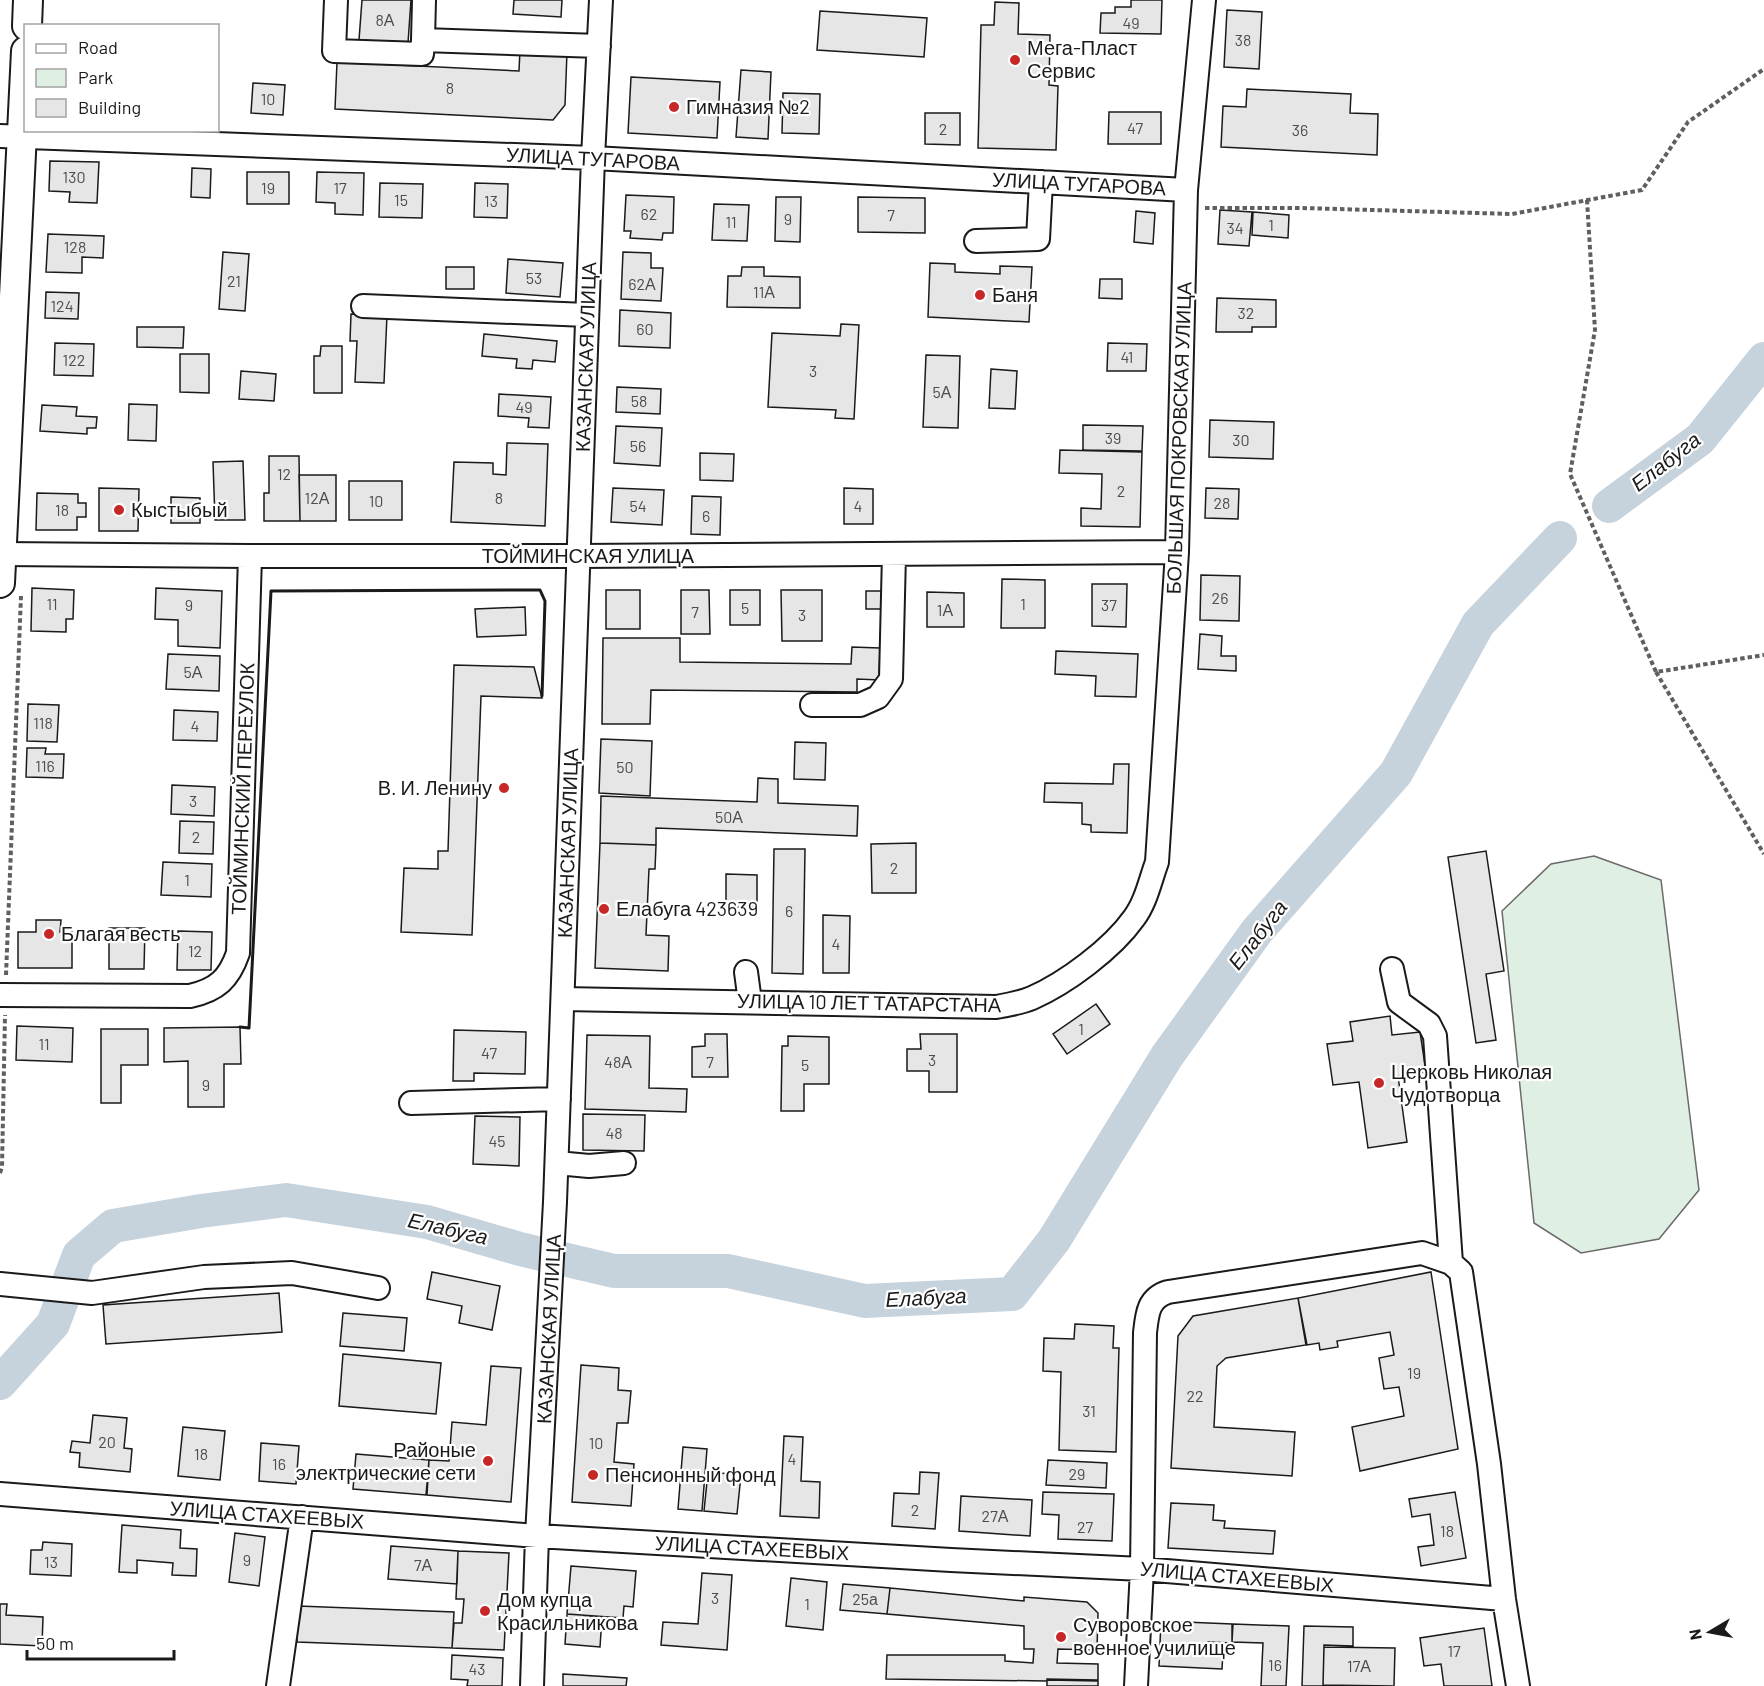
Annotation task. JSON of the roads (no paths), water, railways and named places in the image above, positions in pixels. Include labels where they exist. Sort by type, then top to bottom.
[{"type":"main road","points":[[27,24],[28,0]]},
{"type":"main road","points":[[10,586],[1,554],[11,137],[24,62]]},
{"type":"street","points":[[336,0],[334,51],[422,54],[424,0]]},
{"type":"street","name":"КАЗАНСКАЯ УЛИЦА","points":[[532,1686],[537,1536],[555,1202],[593,158],[602,0]]},
{"type":"street","name":"БОЛЬШАЯ ПОКРОВСКАЯ УЛИЦА","points":[[1152,875],[1157,862],[1177,552],[1186,199],[1204,0]]},
{"type":"street","points":[[423,40],[599,46]]},
{"type":"street","name":"УЛИЦА ТУГАРОВА","points":[[11,137],[593,158],[1041,182],[1186,199]]},
{"type":"street","points":[[976,241],[1038,239],[1041,182]]},
{"type":"street","points":[[363,306],[587,315]]},
{"type":"street","name":"ТОЙМИНСКАЯ УЛИЦА","points":[[1,554],[578,556],[1177,552]]},
{"type":"street","points":[[812,705],[860,705],[878,697],[891,679],[894,554]]},
{"type":"street","name":"ТОЙМИНСКИЙ ПЕРЕУЛОК","points":[[3,995],[190,996],[205,993],[226,977],[233,966],[238,953],[250,556]]},
{"type":"street","name":"УЛИЦА 10 ЛЕТ ТАТАРСТАНА","points":[[562,999],[996,1007],[1017,1003],[1046,991],[1072,974],[1121,933],[1135,917],[1152,875]]},
{"type":"street","points":[[1392,969],[1399,1002],[1429,1024],[1436,1036],[1451,1263]]},
{"type":"street","points":[[746,972],[750,1002]]},
{"type":"street","points":[[411,1103],[559,1098]]},
{"type":"street","points":[[556,1163],[589,1166],[624,1163]]},
{"type":"street","points":[[1136,1686],[1142,1569],[1145,1333],[1147,1314],[1152,1300],[1168,1292],[1422,1253],[1451,1263],[1461,1272],[1489,1464],[1504,1599],[1518,1686]]},
{"type":"street","points":[[0,1284],[92,1293],[204,1277],[292,1274],[378,1288]]},
{"type":"street","name":"УЛИЦА СТАХЕЕВЫХ","points":[[0,1494],[537,1536],[1142,1569],[1504,1599]]},
{"type":"street","points":[[278,1686],[302,1517]]},
{"type":"waterway","name":"Елабуга","points":[[1609,506],[1700,439],[1764,359]]},
{"type":"waterway","name":"Елабуга","points":[[0,1383],[53,1324],[79,1255],[113,1226],[286,1200],[427,1222],[520,1249],[614,1271],[728,1271],[865,1301],[1012,1294],[1054,1240],[1167,1056],[1257,931],[1396,773],[1478,624],[1560,538]]},
{"type":"place","name":"Мега-Пласт Сервис","points":[[1015,60]]},
{"type":"place","name":"Гимназия №2","points":[[674,107]]},
{"type":"place","name":"Баня","points":[[980,295]]},
{"type":"place","name":"Кыстыбый","points":[[119,510]]},
{"type":"place","name":"В. И. Ленину","points":[[504,788]]},
{"type":"place","name":"Елабуга 423639","points":[[604,909]]},
{"type":"place","name":"Благая весть","points":[[49,934]]},
{"type":"place","name":"Церковь Николая Чудотворца","points":[[1379,1083]]},
{"type":"place","name":"Районые электрические сети","points":[[488,1461]]},
{"type":"place","name":"Пенсионный фонд","points":[[593,1475]]},
{"type":"place","name":"Дом купца Красильникова","points":[[485,1611]]},
{"type":"place","name":"Суворовское военное училище","points":[[1061,1637]]}]
